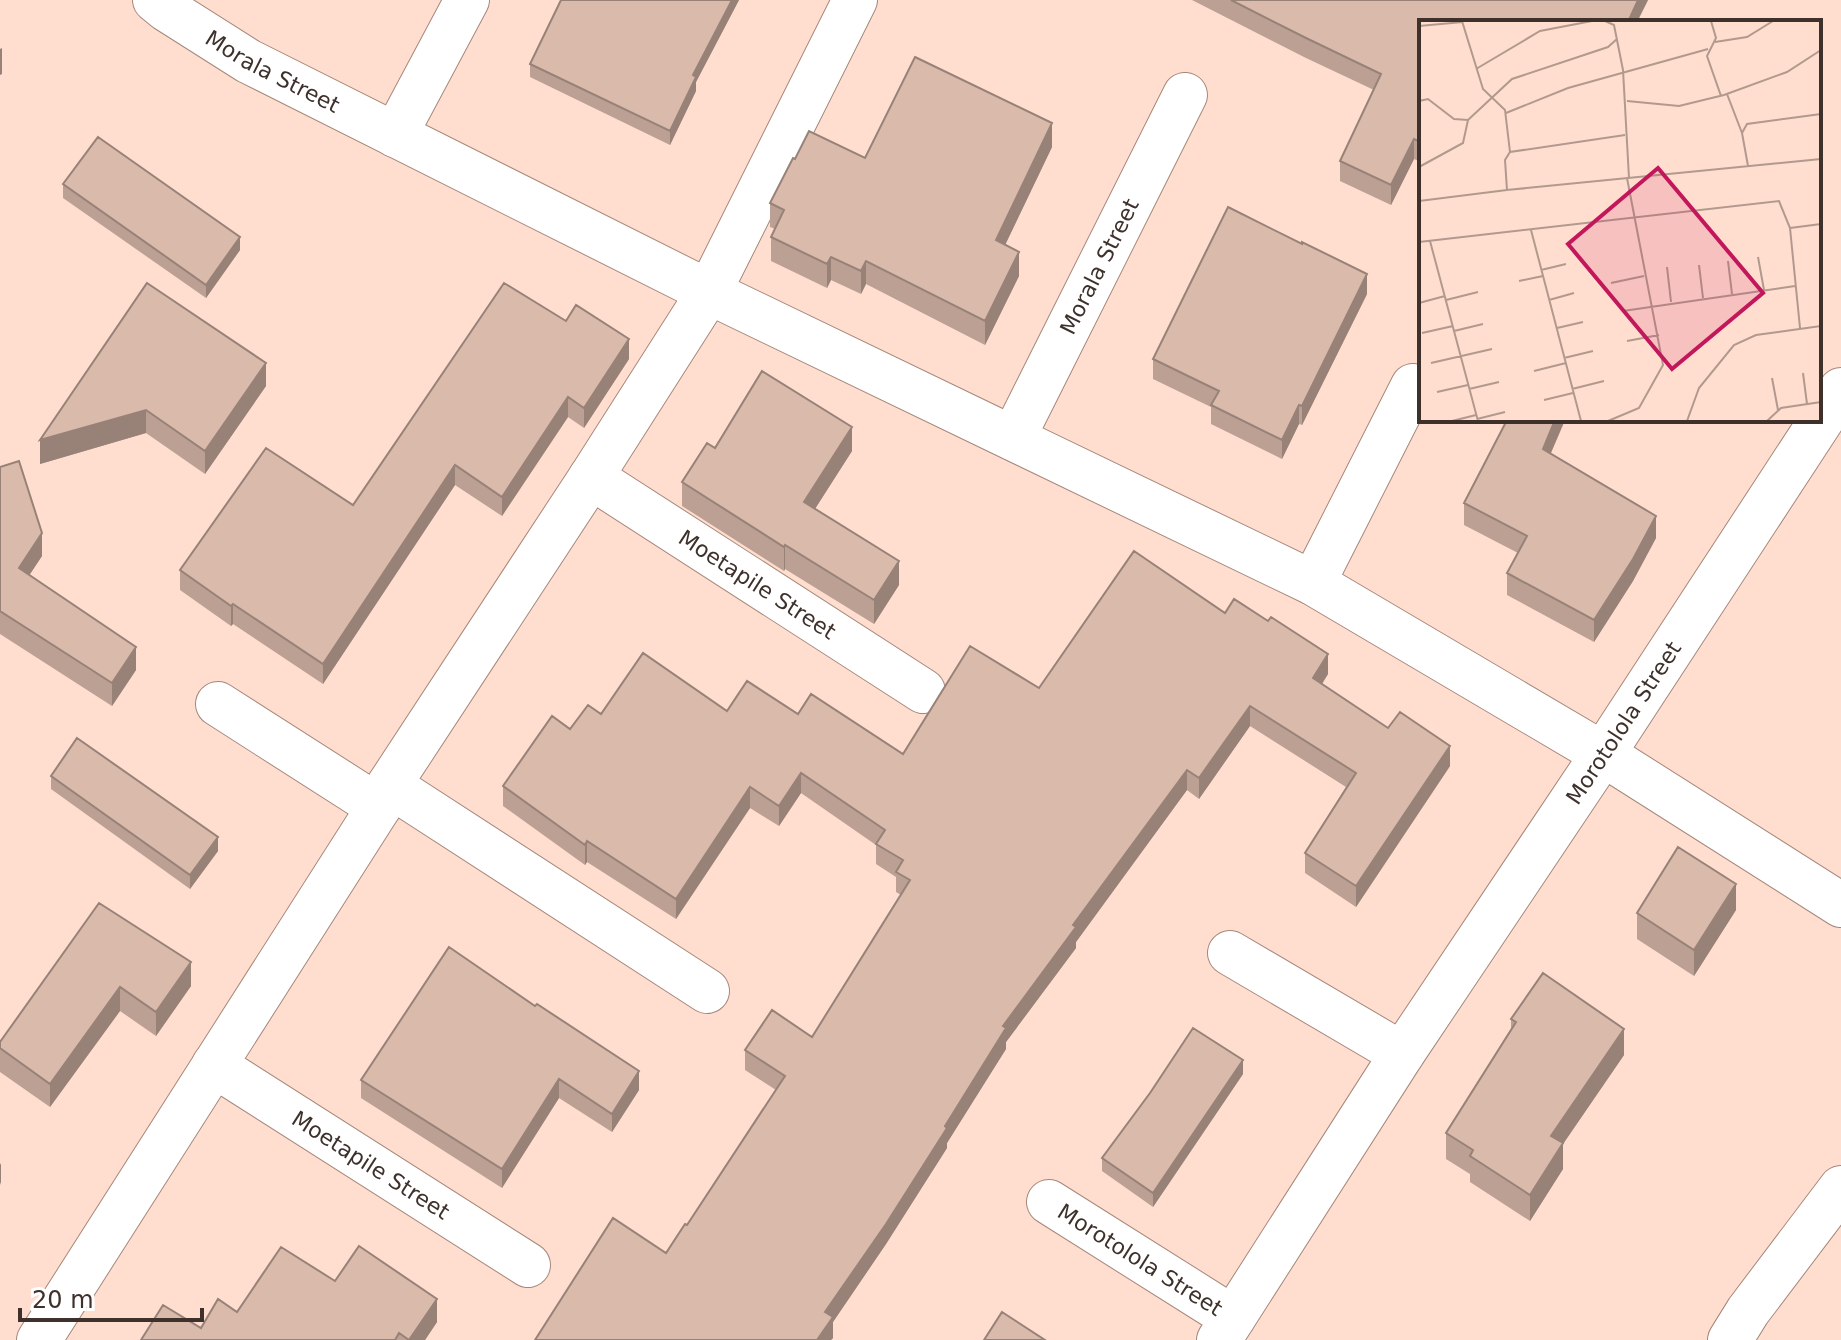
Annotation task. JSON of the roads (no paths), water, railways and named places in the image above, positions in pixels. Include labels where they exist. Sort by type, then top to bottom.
[{"type":"street","name":"Morala Street","points":[[155,0],[248,61],[709,292],[1313,583],[1603,754],[1841,905]]},
{"type":"street","points":[[395,135],[467,0]]},
{"type":"street","points":[[39,1340],[709,292],[855,0]]},
{"type":"street","name":"Morala Street","points":[[1013,438],[1185,95]]},
{"type":"street","points":[[1313,583],[1413,386]]},
{"type":"street","name":"Morotolola Street","points":[[1821,421],[1841,390]]},
{"type":"street","name":"Morotolola Street","points":[[1049,1202],[1226,1329],[1402,1054],[1820,422]]},
{"type":"street","name":"Moetapile Street","points":[[591,477],[923,691]]},
{"type":"street","points":[[218,704],[384,796],[707,991]]},
{"type":"street","points":[[1230,953],[1402,1054]]},
{"type":"street","name":"Moetapile Street","points":[[214,1065],[528,1265]]},
{"type":"street","points":[[1730,1340],[1748,1311],[1841,1188]]}]
